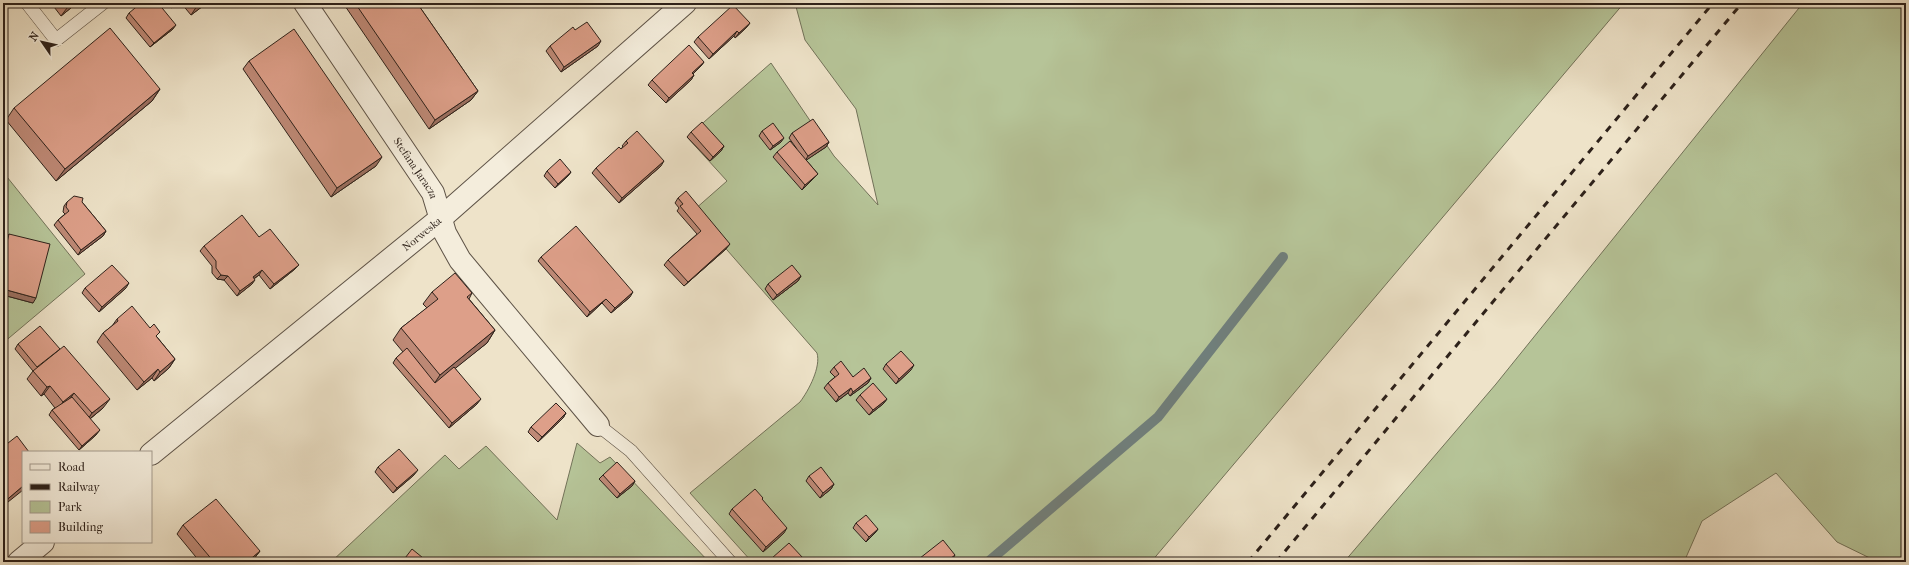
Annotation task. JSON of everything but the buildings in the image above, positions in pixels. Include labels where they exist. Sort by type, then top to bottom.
[{"type":"street","name":"Stefana Jaracza","points":[[305,3],[433,193],[445,233],[460,260],[598,425]]},
{"type":"street","name":"Norweska","points":[[152,453],[441,218],[685,3]]},
{"type":"street","points":[[19,562],[42,543]]},
{"type":"lane","points":[[27,3],[56,40],[103,3]]},
{"type":"lane","points":[[598,425],[631,451],[730,562]]},
{"type":"green space","points":[[795,3],[1624,3],[1151,562],[752,562],[690,493],[800,402],[816,371],[818,359],[817,353],[707,227],[694,210],[727,181],[687,137],[771,63],[834,156],[878,205],[856,109],[805,40]]},
{"type":"green space","points":[[1803,3],[1906,3],[1906,562],[1878,562],[1837,542],[1776,473],[1702,521],[1684,562],[1344,562],[1496,384]]},
{"type":"green space","points":[[3,172],[85,274],[3,343]]},
{"type":"green space","points":[[577,443],[600,463],[610,457],[709,562],[331,562],[445,455],[459,469],[486,446],[557,520]]},
{"type":"waterway","points":[[988,562],[1158,417],[1283,257]]},
{"type":"railway","points":[[1248,562],[1713,3]]},
{"type":"railway","points":[[1276,562],[1742,3]]}]
